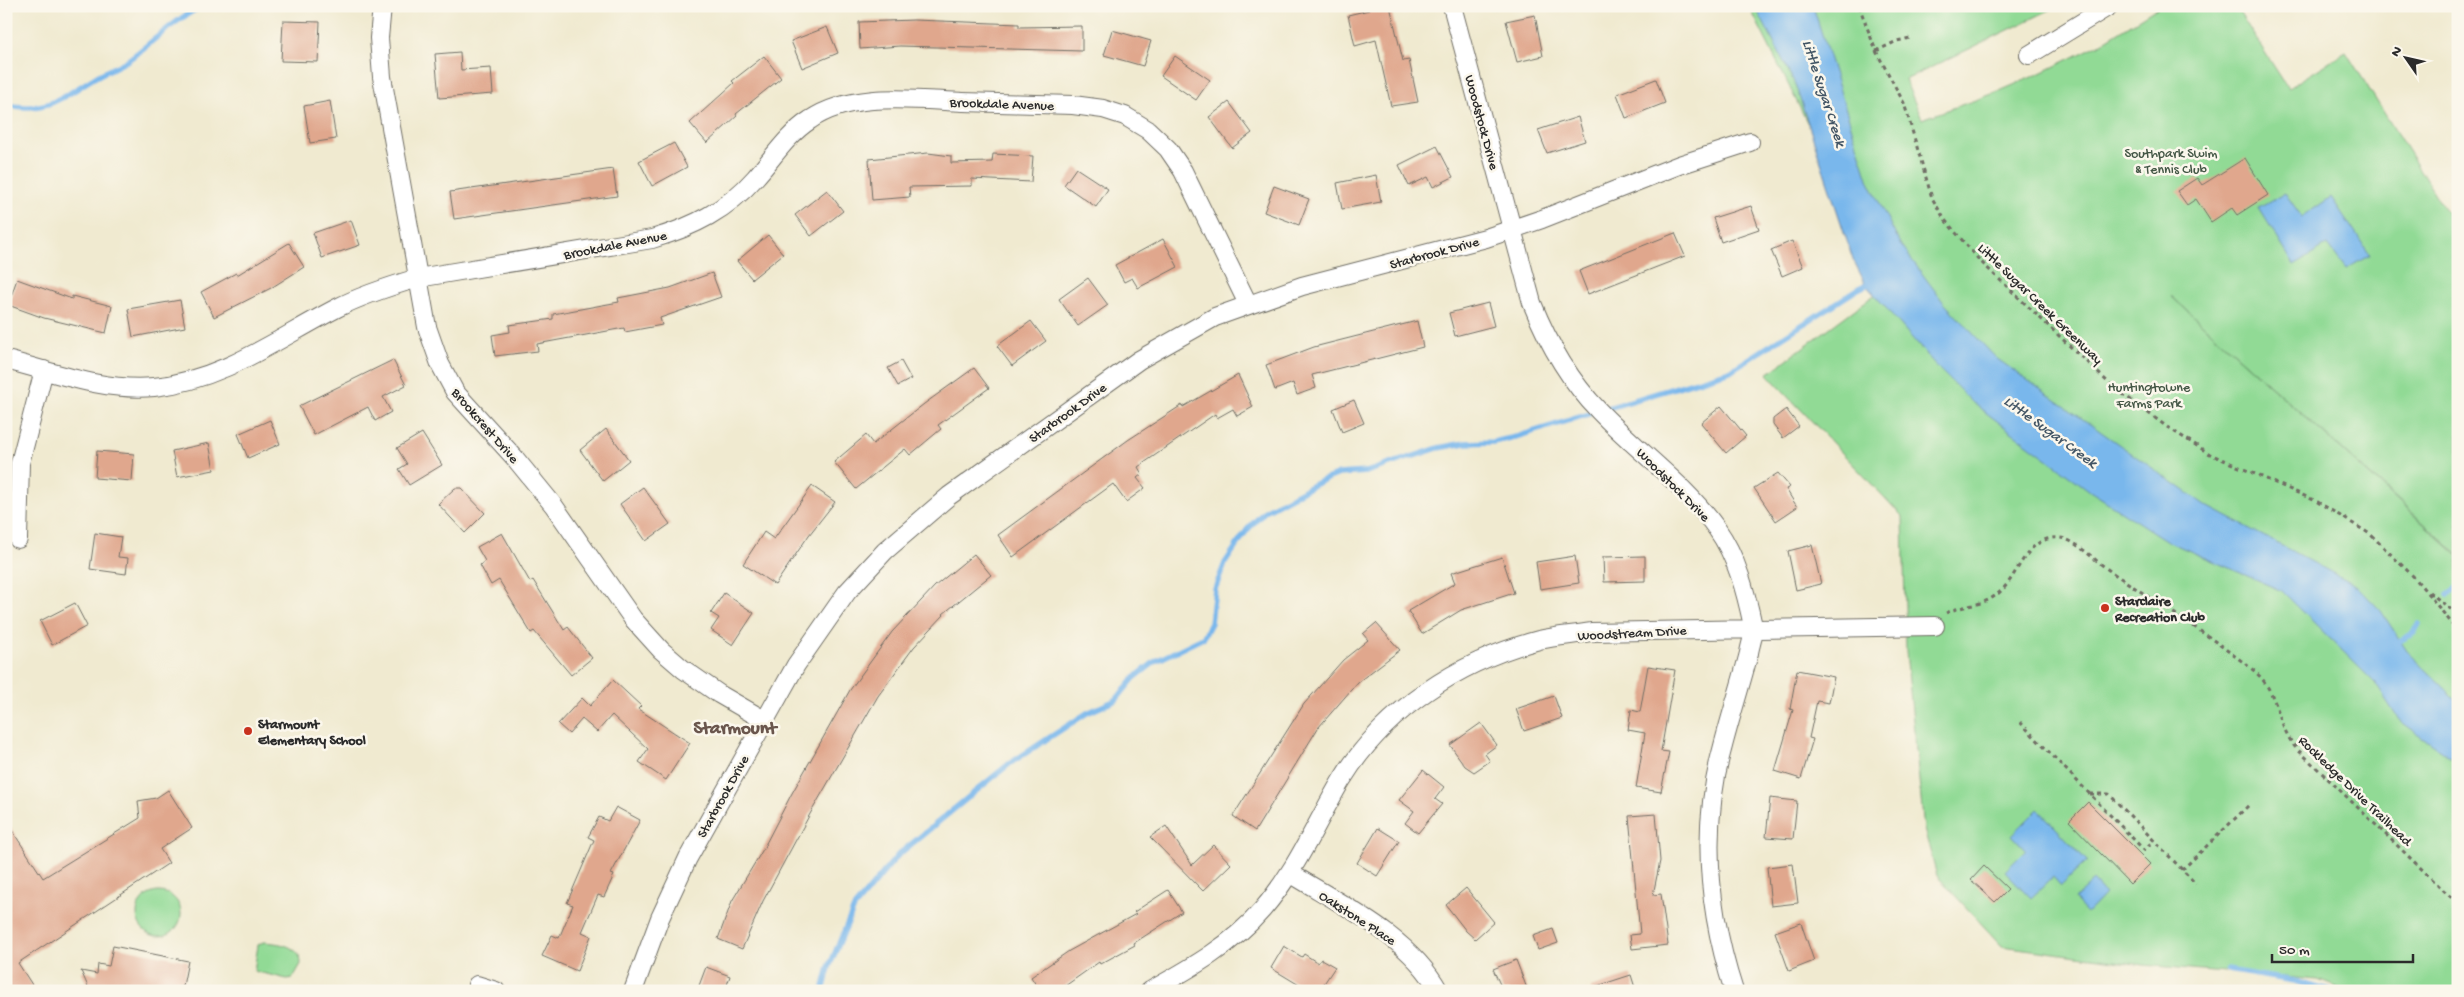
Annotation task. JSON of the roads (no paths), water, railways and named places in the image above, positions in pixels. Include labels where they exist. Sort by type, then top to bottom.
[{"type":"street","name":"Brookcrest Drive","points":[[382,6],[379,38],[382,77],[418,278],[432,345],[440,364],[464,404],[514,457],[554,506],[633,618],[661,650],[719,694],[764,720]]},
{"type":"street","name":"Woodstock Drive","points":[[1452,6],[1532,302],[1545,336],[1563,366],[1598,411],[1695,502],[1717,529],[1737,567],[1754,629],[1740,688],[1722,748],[1713,793],[1709,835],[1709,878],[1712,905],[1722,953],[1734,991]]},
{"type":"street","points":[[2029,54],[2109,6]]},
{"type":"street","name":"Brookdale Avenue","points":[[6,360],[86,381],[121,387],[153,387],[186,382],[233,365],[338,307],[418,278],[652,239],[680,231],[707,218],[734,200],[755,178],[791,134],[811,119],[834,108],[858,103],[890,100],[1073,105],[1103,109],[1124,116],[1148,130],[1168,149],[1183,171],[1248,304]]},
{"type":"street","name":"Starbrook Drive","points":[[633,991],[660,918],[688,858],[796,665],[841,600],[885,551],[927,513],[1140,360],[1189,330],[1248,304],[1302,286],[1411,259],[1512,229],[1679,164],[1750,142]]},
{"type":"street","points":[[18,539],[20,463],[44,370]]},
{"type":"street","name":"Woodstream Drive","points":[[1150,991],[1208,958],[1237,936],[1262,910],[1290,873],[1341,781],[1381,730],[1402,710],[1435,685],[1465,668],[1507,650],[1541,640],[1591,632],[1754,629],[1940,620]]},
{"type":"street","name":"Oakstone Place","points":[[1290,873],[1397,941],[1420,964],[1439,991]]},
{"type":"street","points":[[477,985],[496,991]]},
{"type":"water","name":"Little Sugar Creek","points":[[1755,6],[1813,6],[1869,182],[1900,244],[1944,303],[1996,358],[2205,505],[2357,586],[2381,611],[2407,651],[2458,701],[2458,763],[2399,720],[2375,683],[2282,591],[2167,541],[2090,491],[1973,403],[1939,369],[1866,285],[1853,259],[1795,84]]},
{"type":"water","points":[[2285,193],[2302,217],[2331,197],[2370,255],[2346,269],[2328,245],[2294,265],[2259,208]]},
{"type":"water","points":[[2038,809],[2087,861],[2061,886],[2053,877],[2031,898],[2005,871],[2026,850],[2012,835]]},
{"type":"water","points":[[2093,881],[2105,894],[2087,913],[2074,899]]},
{"type":"waterway","points":[[6,105],[33,107],[44,105],[63,97],[128,60],[173,24],[202,6]]},
{"type":"waterway","points":[[1608,408],[1730,371],[1858,289],[1872,282]]},
{"type":"waterway","points":[[823,991],[829,967],[854,908],[898,855],[1009,764],[1087,713],[1116,700],[1134,678],[1156,661],[1203,638],[1211,623],[1215,589],[1225,563],[1247,530],[1265,511],[1319,482],[1339,474],[1366,472],[1438,448],[1465,443],[1493,442],[1516,437],[1589,414]]},
{"type":"waterway","points":[[2448,594],[2458,587]]},
{"type":"waterway","points":[[2394,644],[2414,633],[2419,624]]},
{"type":"waterway","points":[[2227,970],[2294,981],[2329,991]]},
{"type":"place","name":"Starclaire Recreation Club","points":[[2105,608]]},
{"type":"place","name":"Starmount Elementary School","points":[[248,731]]},
{"type":"district","name":"Starmount","points":[[735,726]]},
{"type":"park label","name":"Southpark Swim & Tennis Club","points":[[2171,160]]},
{"type":"park label","name":"Huntingtowne Farms Park","points":[[2149,394]]}]
